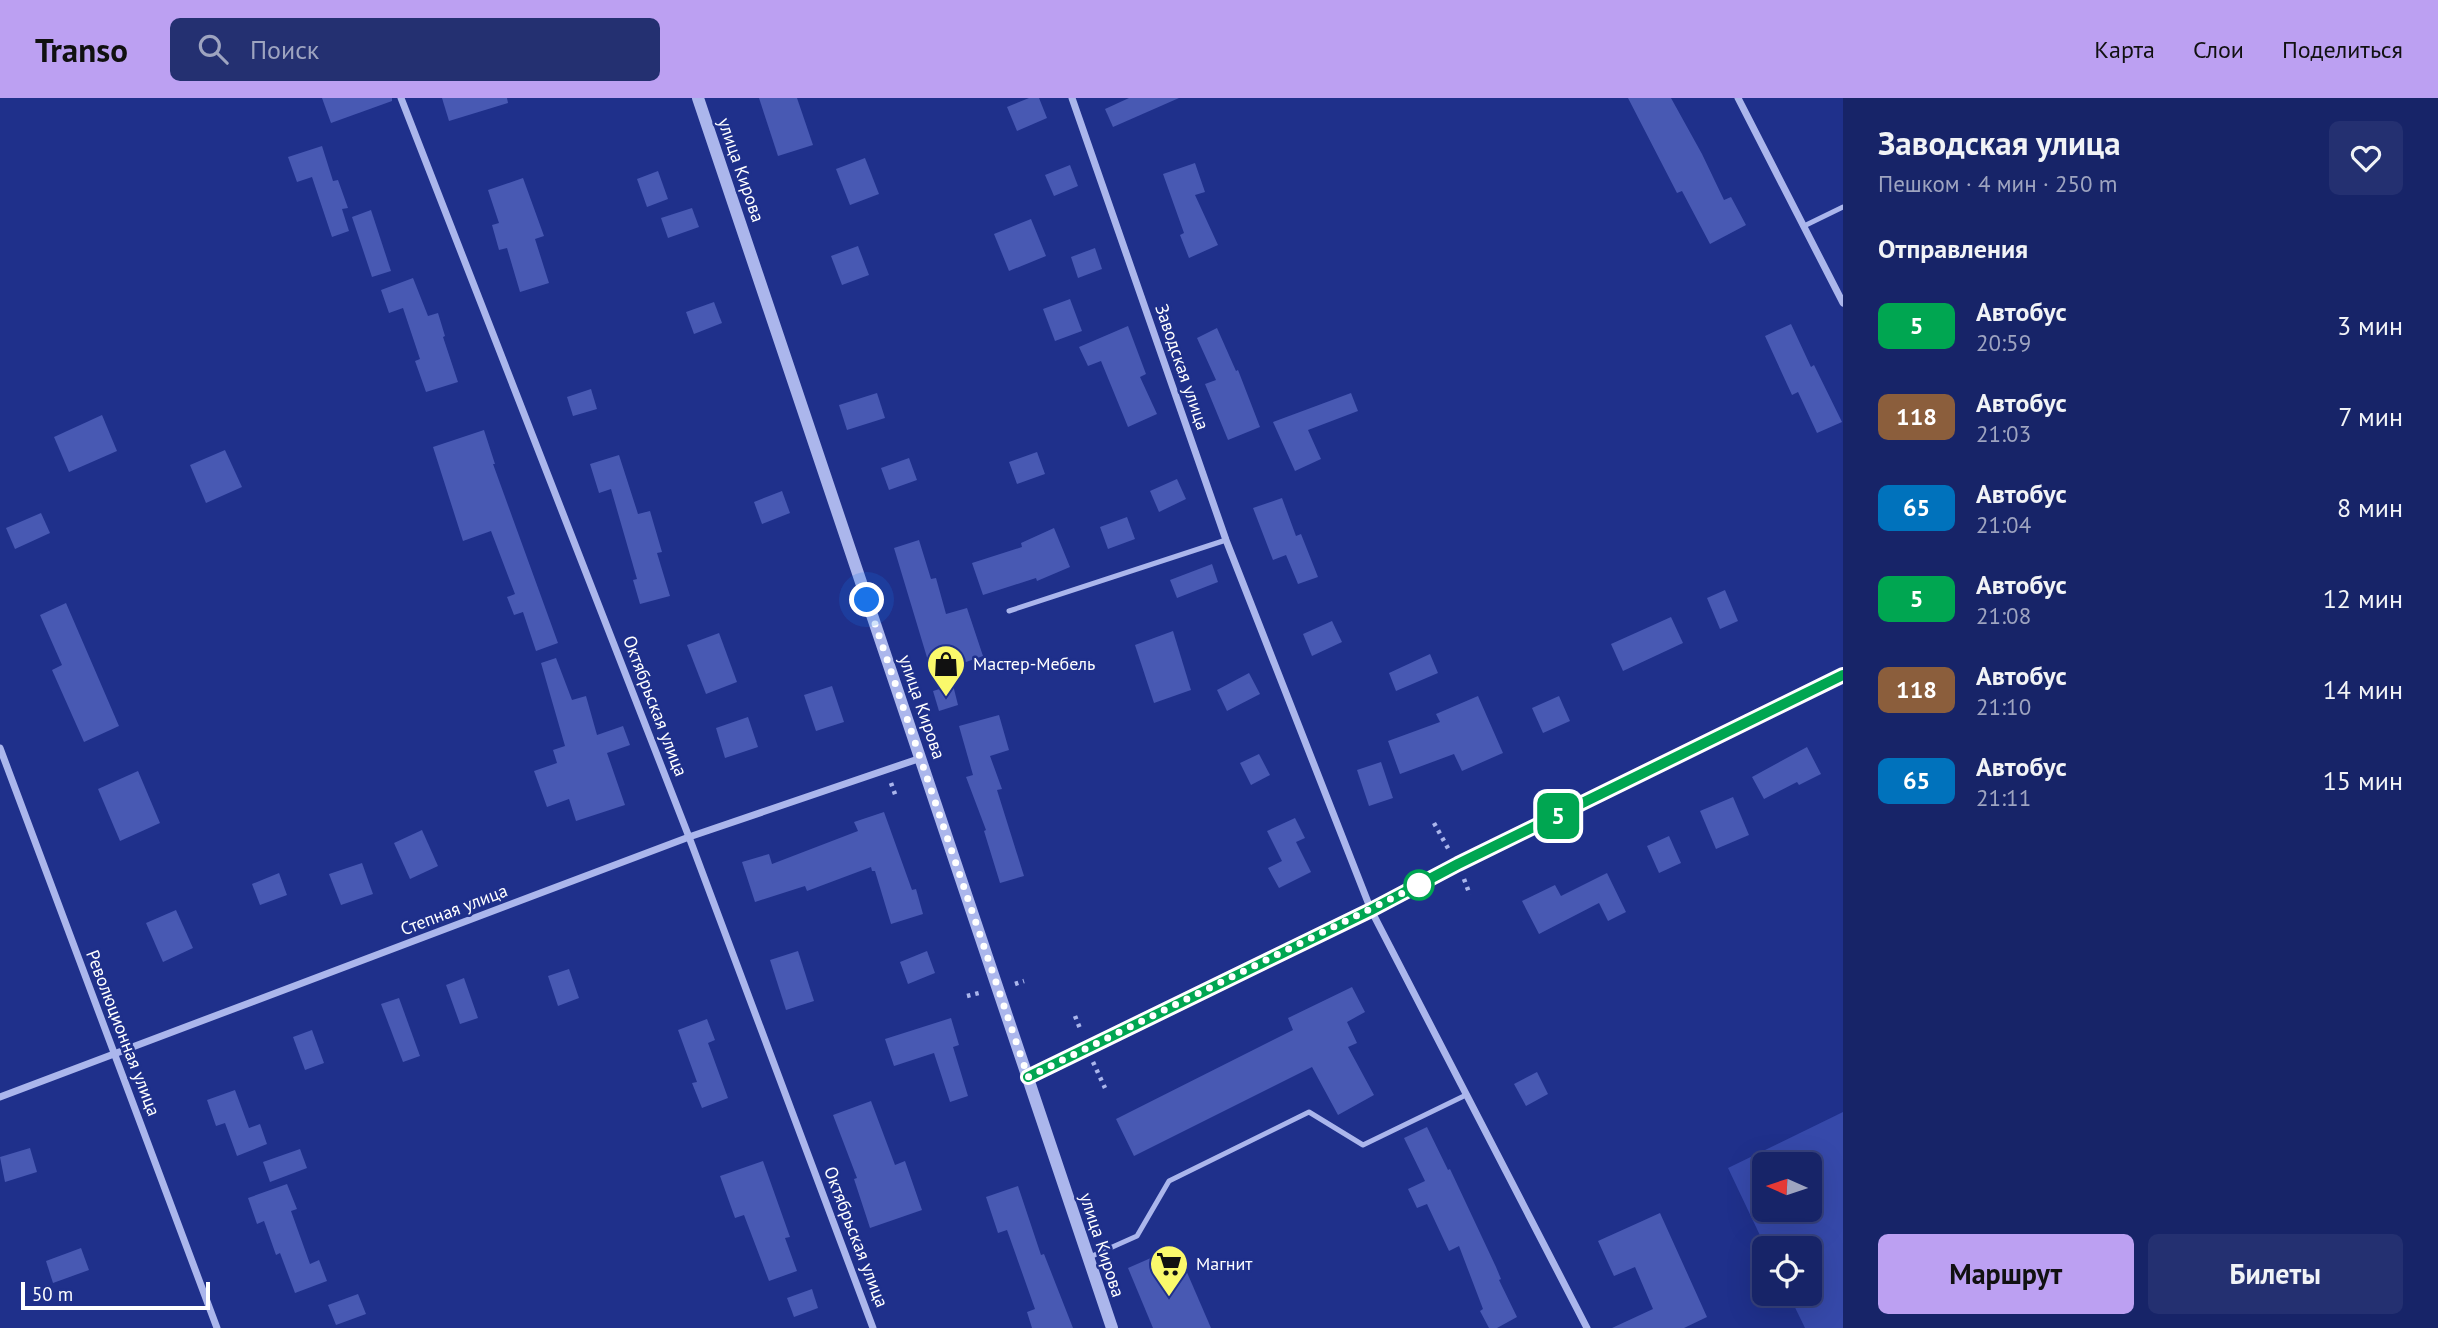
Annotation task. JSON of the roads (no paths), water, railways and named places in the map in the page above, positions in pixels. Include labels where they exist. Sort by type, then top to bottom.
[{"type":"street","name":"Октябрьская улица","points":[[401,98],[689,837],[873,1328]]},
{"type":"street","name":"улица Кирова","points":[[698,98],[1112,1328]]},
{"type":"street","name":"Заводская улица","points":[[1072,98],[1226,540],[1371,910],[1587,1328]]},
{"type":"street","points":[[1738,98],[1843,303]]},
{"type":"street","points":[[1028,1077],[1843,675]]},
{"type":"street","name":"Революционная улица","points":[[0,748],[217,1328]]},
{"type":"street","name":"Степная улица","points":[[0,1097],[689,837],[921,758]]},
{"type":"lane","points":[[1804,226],[1843,207]]},
{"type":"lane","points":[[1009,611],[1226,540]]},
{"type":"lane","points":[[1088,1258],[1137,1236],[1169,1181],[1309,1112],[1363,1145],[1466,1095]]},
{"type":"place","name":"Мастер-Мебель","points":[[946,698]]},
{"type":"place","name":"Магнит","points":[[1169,1298]]}]
